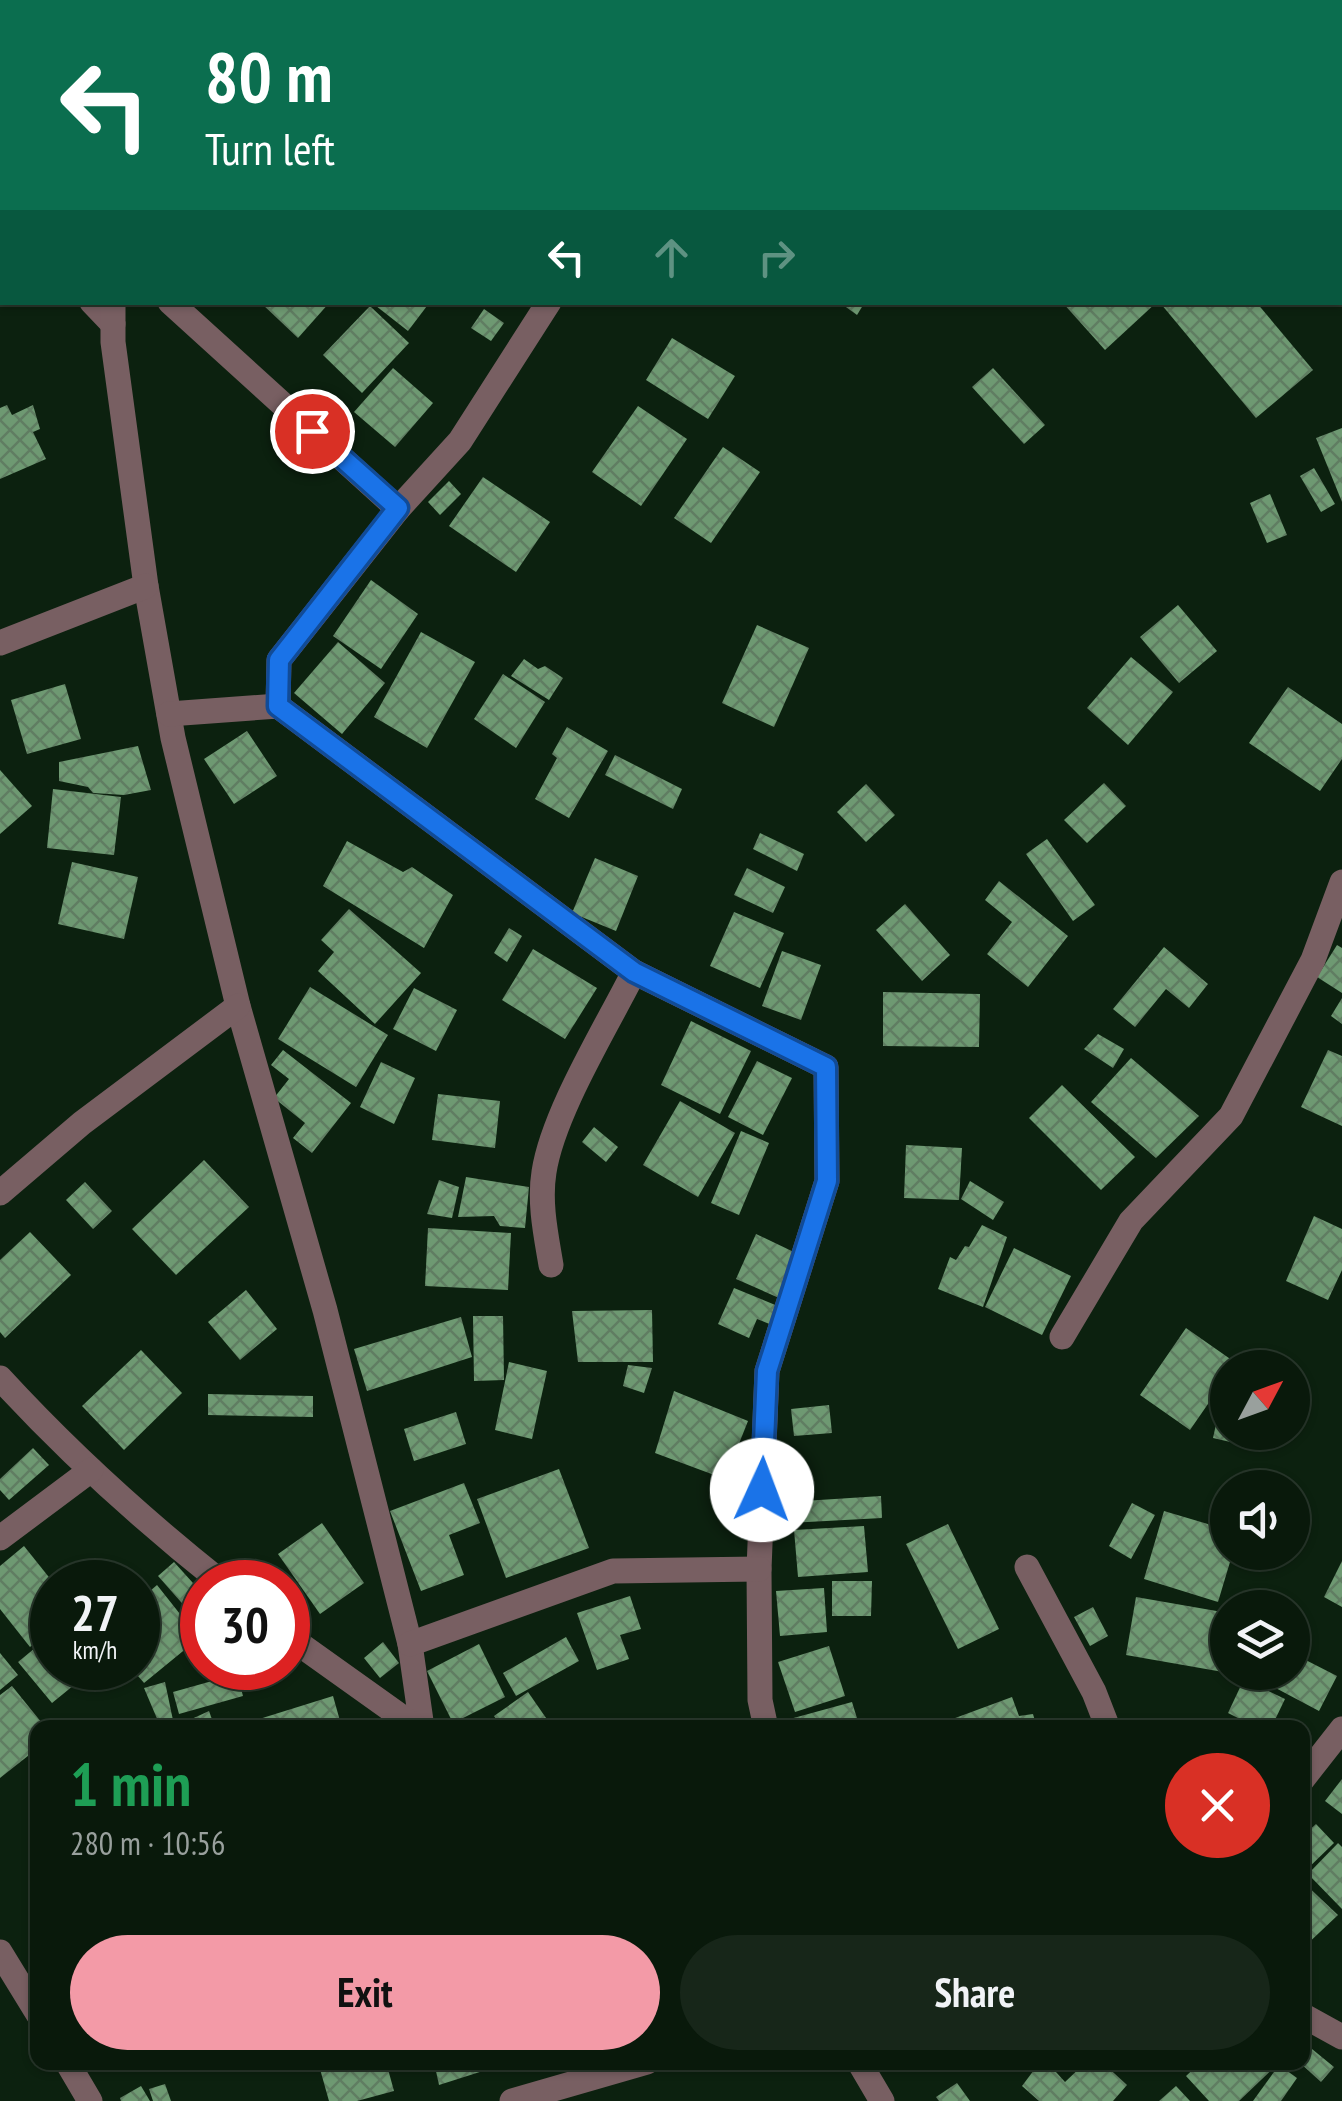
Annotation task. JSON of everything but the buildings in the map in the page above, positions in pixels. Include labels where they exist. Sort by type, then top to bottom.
[{"type":"street","points":[[173,305],[398,508]]},
{"type":"street","points":[[278,706],[279,660],[398,508],[460,441],[547,305]]},
{"type":"street","points":[[113,313],[146,586],[170,714],[238,1006],[325,1310],[410,1644],[418,1720]]},
{"type":"street","points":[[0,643],[146,586]]},
{"type":"street","points":[[170,714],[278,706],[634,972],[826,1067],[827,1181],[767,1371],[759,1569],[760,1700],[764,1720]]},
{"type":"street","points":[[1062,1337],[1131,1222],[1231,1116],[1313,960],[1342,882]]},
{"type":"street","points":[[551,1266],[543,1215],[544,1172],[559,1120],[634,972]]},
{"type":"street","points":[[0,1193],[82,1123],[238,1006]]},
{"type":"street","points":[[0,1378],[90,1470],[193,1560]]},
{"type":"street","points":[[0,1538],[90,1470]]},
{"type":"street","points":[[1028,1567],[1105,1720]]},
{"type":"street","points":[[410,1644],[613,1571],[759,1569]]},
{"type":"street","points":[[310,1651],[408,1720]]},
{"type":"street","points":[[1310,1770],[1342,1729]]},
{"type":"street","points":[[0,1952],[30,2001]]},
{"type":"street","points":[[1310,2019],[1342,2037]]},
{"type":"street","points":[[72,2070],[90,2101]]},
{"type":"street","points":[[865,2070],[882,2101]]},
{"type":"street","points":[[512,2101],[582,2071]]},
{"type":"route","points":[[312,431],[398,508],[279,660],[278,706],[634,972],[826,1067],[827,1181],[767,1371],[762,1490]]}]
